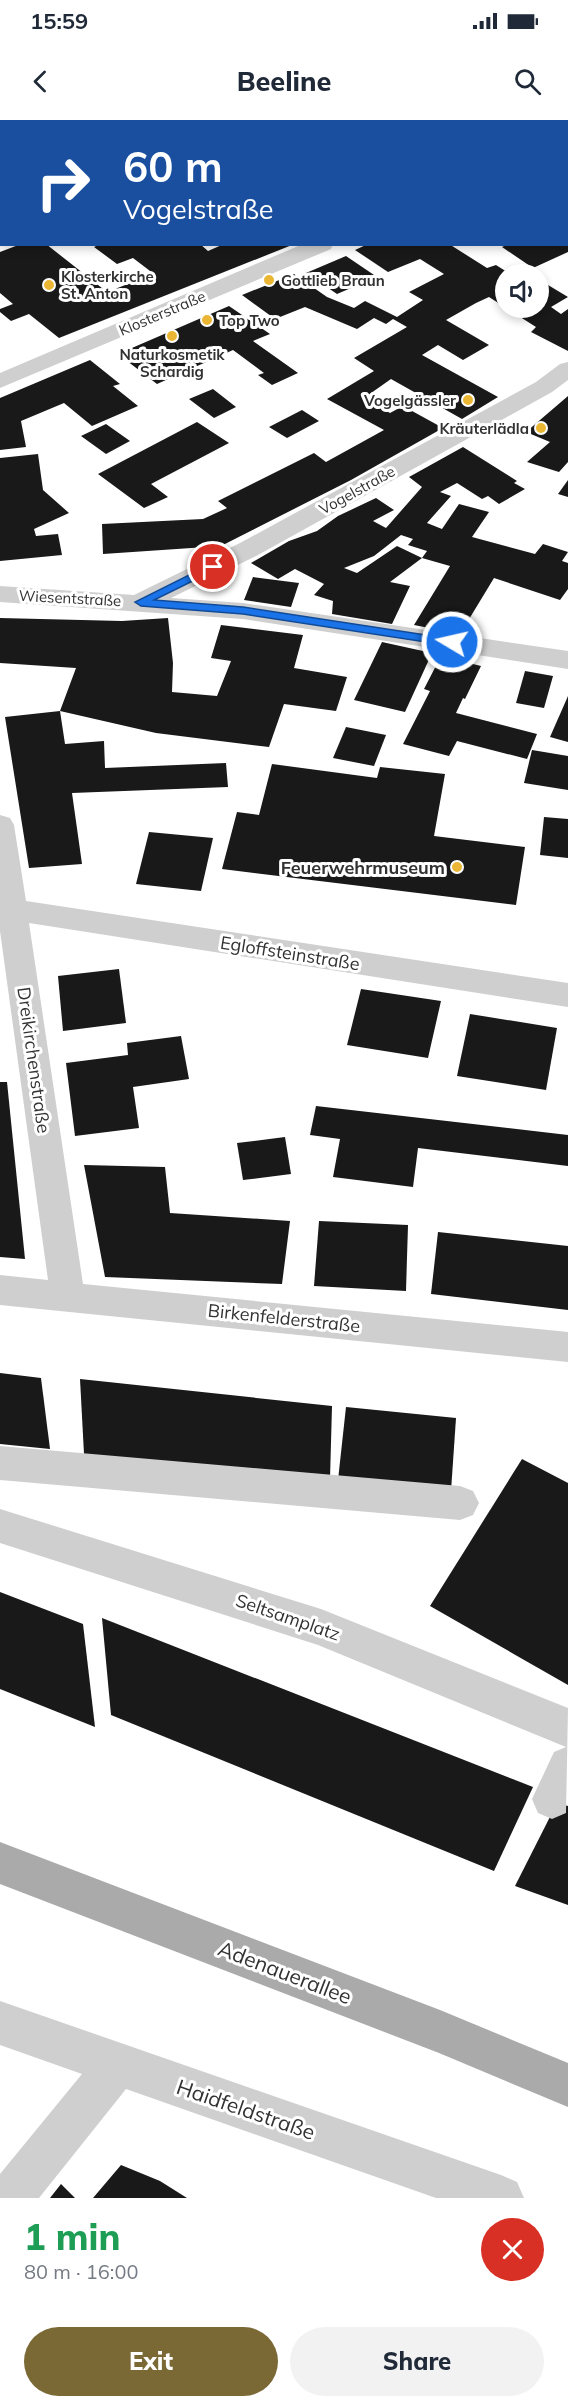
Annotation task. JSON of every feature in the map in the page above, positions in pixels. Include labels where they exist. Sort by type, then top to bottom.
[{"type":"main road","name":"Adenauerallee","points":[[0,1863],[429,2028],[568,2085]]},
{"type":"street","name":"Klosterstraße","points":[[0,381],[318,246]]},
{"type":"street","name":"Vogelstraße","points":[[141,602],[291,526],[544,387],[568,369]]},
{"type":"street","name":"Wiesentstraße","points":[[0,594],[141,602],[243,611],[568,660]]},
{"type":"street","name":"Dreikirchenstraße","points":[[0,825],[67,1295]]},
{"type":"street","name":"Egloffsteinstraße","points":[[13,910],[568,995]]},
{"type":"street","name":"Birkenfelderstraße","points":[[0,1290],[568,1347]]},
{"type":"street","points":[[0,1463],[460,1503]]},
{"type":"street","name":"Seltsamplatz","points":[[0,1526],[321,1627],[568,1728]]},
{"type":"street","name":"Haidfeldstraße","points":[[0,2023],[495,2197]]},
{"type":"street","points":[[10,2198],[118,2064]]},
{"type":"building","points":[[16,246],[49,246],[107,292],[154,274],[133,258],[117,264],[94,247],[96,246],[202,246],[208,251],[219,246],[289,246],[59,338],[29,314],[11,321],[0,312],[0,309],[13,304],[0,293],[0,252]]},
{"type":"building","points":[[364,246],[452,246],[487,268],[495,265],[495,301],[489,297],[446,320],[489,345],[463,360],[438,345],[422,355],[498,397],[462,419],[391,379],[364,398],[390,413],[403,406],[443,428],[351,480],[221,546],[103,554],[102,524],[203,519],[227,508],[218,501],[314,453],[326,462],[384,430],[327,399],[374,371],[354,358],[407,327],[393,319],[386,324],[374,318],[357,329],[305,307],[275,319],[242,295],[294,274],[327,297],[354,308],[365,301],[397,317],[423,300],[409,292],[444,274],[420,259],[388,272],[355,250]]},
{"type":"building","points":[[568,246],[568,252],[542,264],[527,264],[502,247]]},
{"type":"building","points":[[346,256],[377,277],[337,294],[306,273]]},
{"type":"building","points":[[549,286],[568,297],[551,307],[561,314],[568,309],[568,351],[531,332],[536,327],[522,318],[549,318]]},
{"type":"building","points":[[229,306],[270,334],[253,341],[298,373],[272,385],[258,375],[264,373],[233,350],[157,384],[118,354]]},
{"type":"building","points":[[90,360],[120,384],[113,386],[138,406],[92,426],[64,403],[21,421],[26,447],[0,450],[0,398]]},
{"type":"building","points":[[213,389],[236,407],[214,418],[189,399]]},
{"type":"building","points":[[568,396],[568,462],[559,472],[527,462],[550,442],[526,432]]},
{"type":"building","points":[[302,410],[319,421],[287,438],[269,427]]},
{"type":"building","points":[[197,422],[229,443],[151,484],[168,497],[144,508],[98,474]]},
{"type":"building","points":[[106,424],[130,441],[106,454],[81,436]]},
{"type":"building","points":[[463,447],[517,481],[514,483],[525,489],[499,504],[488,496],[482,499],[457,483],[440,492],[451,496],[427,523],[442,529],[459,504],[489,512],[472,537],[535,554],[543,544],[568,552],[562,561],[568,563],[568,589],[560,600],[494,578],[460,634],[414,625],[450,566],[422,558],[390,582],[410,586],[392,624],[332,614],[333,601],[314,595],[324,584],[295,569],[278,579],[251,563],[289,541],[317,531],[338,516],[376,498],[394,510],[373,521],[386,528],[422,487],[409,477]],"holes":[[[401,535],[413,539],[408,545],[427,551],[422,558],[397,546],[357,573],[344,568],[374,556]]]},
{"type":"building","points":[[38,454],[43,490],[69,513],[34,529],[36,536],[58,534],[62,555],[0,561],[0,458]]},
{"type":"building","points":[[568,480],[568,497],[558,494]]},
{"type":"building","points":[[253,577],[299,583],[291,607],[244,600]]},
{"type":"building","points":[[0,618],[122,621],[168,618],[173,663],[172,692],[217,696],[231,661],[211,658],[221,625],[303,635],[294,668],[347,677],[336,711],[284,704],[269,747],[156,733],[60,711],[76,668],[0,663]]},
{"type":"building","points":[[382,642],[432,653],[405,712],[354,700]]},
{"type":"building","points":[[441,656],[481,666],[456,713],[537,734],[527,759],[457,741],[449,756],[403,744],[430,691],[424,689]]},
{"type":"building","points":[[525,671],[553,676],[544,708],[516,703]]},
{"type":"building","points":[[568,696],[568,742],[550,737]]},
{"type":"building","points":[[60,711],[65,744],[104,741],[105,768],[226,763],[228,787],[72,793],[82,864],[29,868],[5,717]]},
{"type":"building","points":[[346,727],[386,735],[374,766],[333,758]]},
{"type":"building","points":[[532,750],[568,756],[568,790],[524,783]]},
{"type":"building","points":[[272,764],[377,778],[380,767],[445,774],[434,836],[525,847],[516,905],[222,869],[237,812],[259,815]]},
{"type":"building","points":[[544,817],[568,819],[568,858],[540,855]]},
{"type":"building","points":[[149,832],[213,838],[201,891],[136,884]]},
{"type":"building","points":[[119,969],[126,1023],[63,1031],[58,976]]},
{"type":"building","points":[[361,989],[441,1001],[428,1058],[347,1045]]},
{"type":"building","points":[[470,1014],[557,1028],[546,1090],[457,1076]]},
{"type":"building","points":[[181,1036],[189,1079],[133,1087],[139,1128],[75,1136],[66,1063],[128,1055],[127,1043]]},
{"type":"building","points":[[0,1082],[7,1082],[25,1259],[0,1257]]},
{"type":"building","points":[[316,1106],[568,1135],[568,1166],[418,1148],[413,1187],[333,1177],[340,1139],[310,1135]]},
{"type":"building","points":[[285,1137],[291,1174],[243,1180],[237,1143]]},
{"type":"building","points":[[84,1165],[165,1167],[170,1213],[290,1221],[282,1284],[105,1277]]},
{"type":"building","points":[[319,1221],[408,1225],[406,1291],[314,1286]]},
{"type":"building","points":[[438,1232],[568,1246],[568,1310],[431,1294]]},
{"type":"building","points":[[0,1373],[41,1378],[50,1449],[0,1444]]},
{"type":"building","points":[[80,1379],[332,1406],[330,1479],[84,1454]]},
{"type":"building","points":[[346,1407],[456,1418],[451,1491],[338,1480]]},
{"type":"building","points":[[522,1459],[568,1483],[568,1685],[430,1606]]},
{"type":"building","points":[[0,1592],[83,1624],[95,1727],[0,1689]]},
{"type":"building","points":[[102,1618],[533,1787],[494,1871],[111,1715]]},
{"type":"building","points":[[557,1803],[568,1806],[568,1905],[515,1886]]},
{"type":"building","points":[[121,2165],[160,2181],[187,2198],[93,2198]]},
{"type":"building","points":[[61,2184],[75,2198],[50,2198]]},
{"type":"place","name":"Gottlieb Braun","points":[[269,280]]},
{"type":"place","name":"Klosterkirche St. Anton","points":[[49,285]]},
{"type":"place","name":"Top Two","points":[[207,320]]},
{"type":"place","name":"Naturkosmetik Schardig","points":[[172,336]]},
{"type":"place","name":"Vogelgässler","points":[[468,400]]},
{"type":"place","name":"Kräuterlädla","points":[[541,428]]},
{"type":"place","name":"Feuerwehrmuseum","points":[[457,867]]},
{"type":"route","points":[[213,567],[141,602],[243,611],[452,642]]}]
